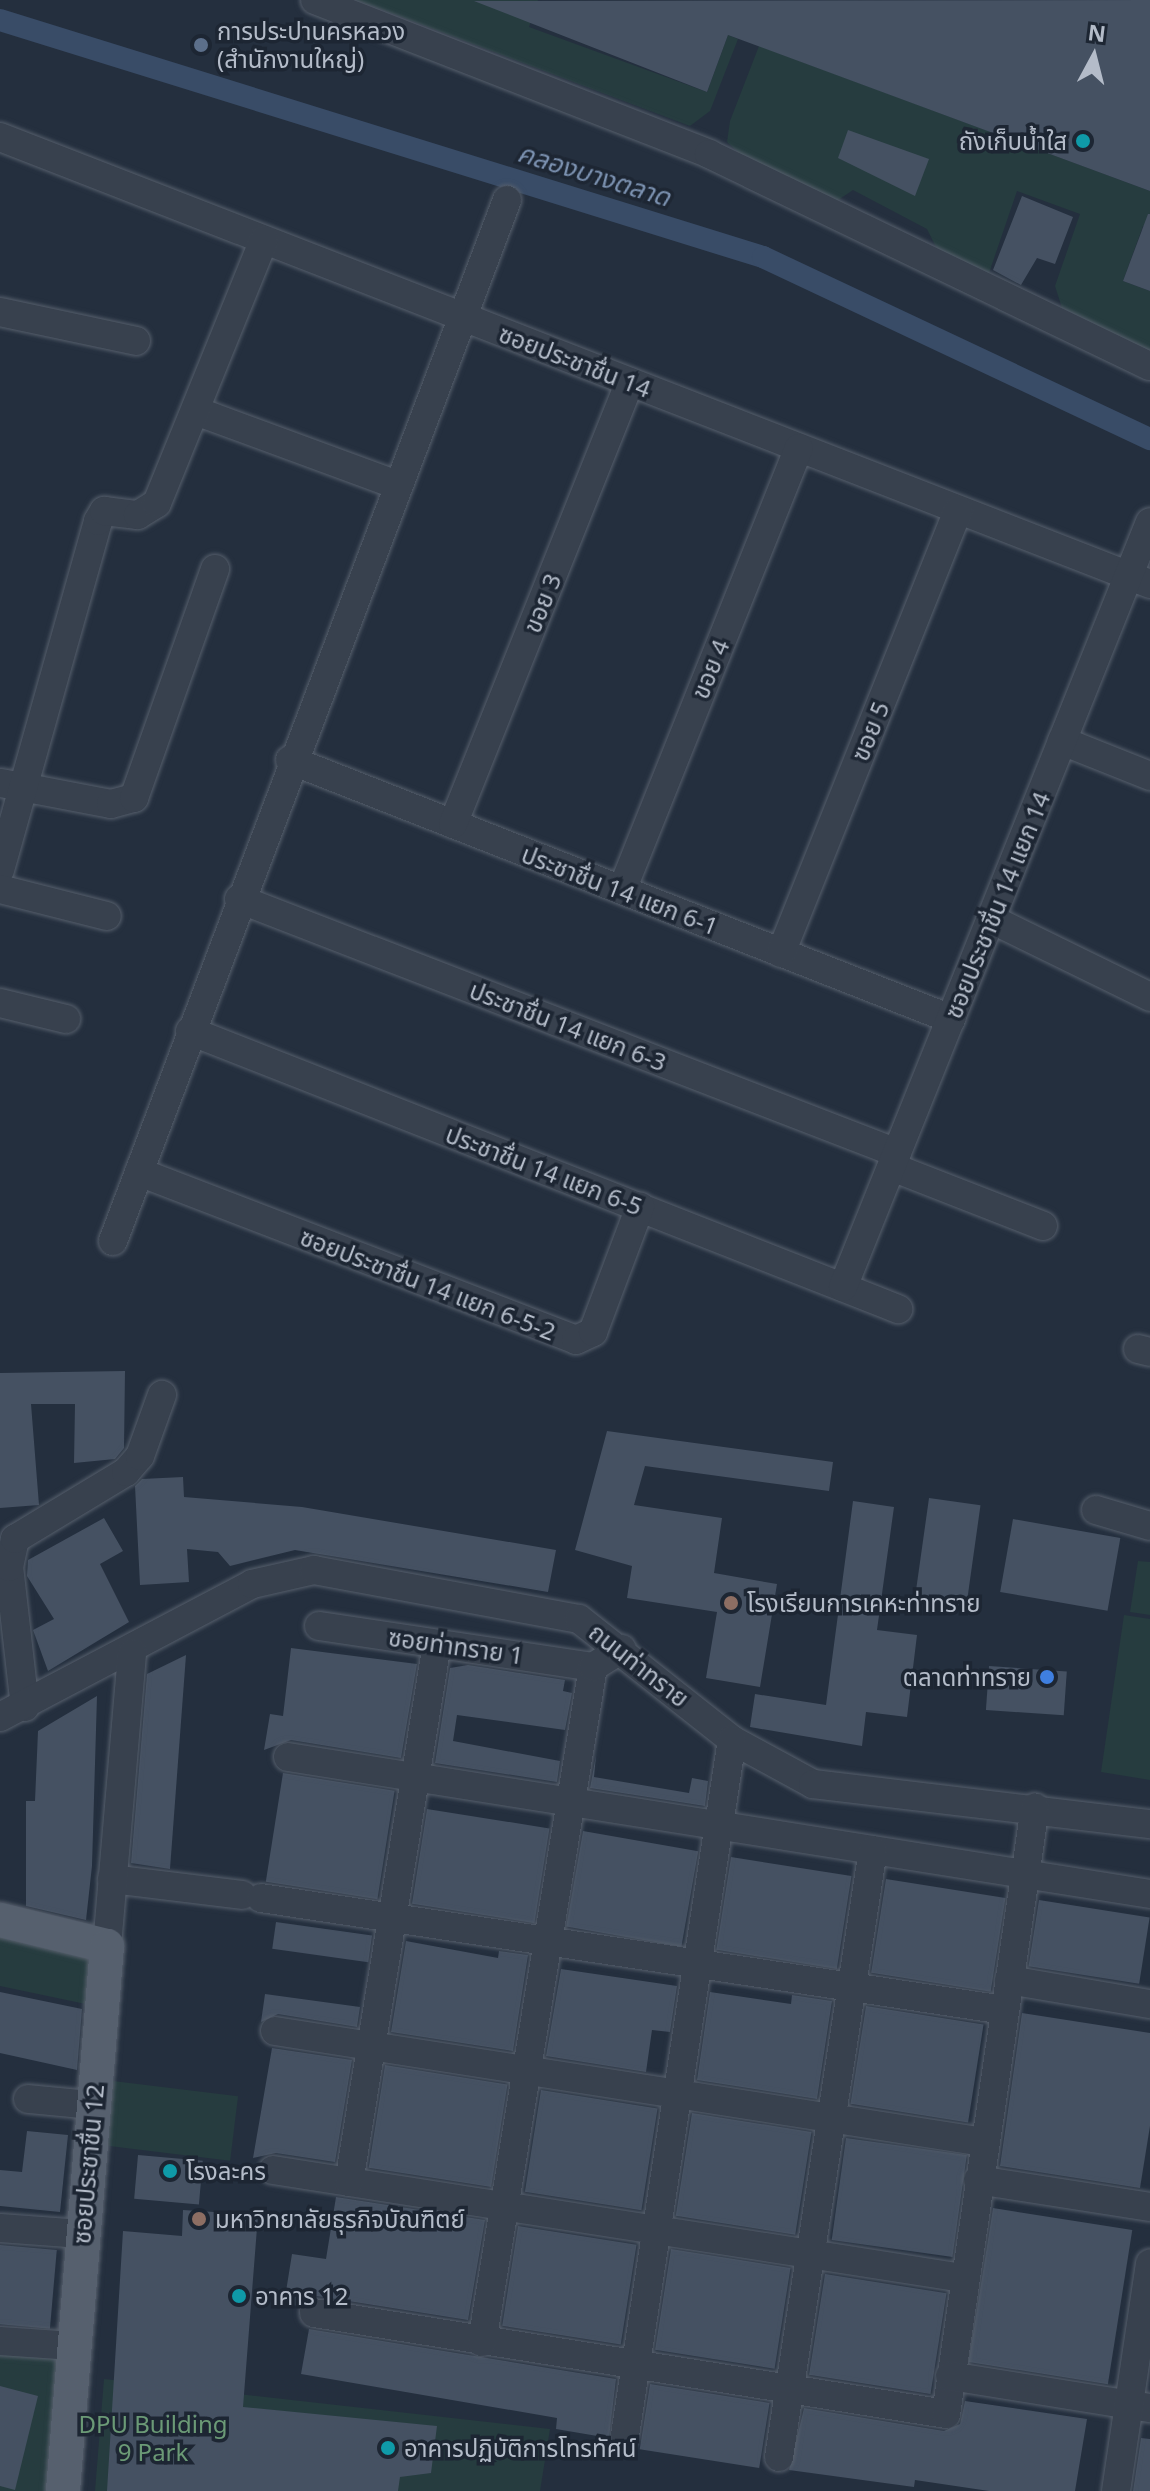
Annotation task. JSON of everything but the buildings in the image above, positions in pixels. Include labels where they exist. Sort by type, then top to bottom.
[{"type":"main road","points":[[0,1920],[107,1946]]},
{"type":"main road","name":"ซอยประชาชื่น 12","points":[[63,2491],[107,1946]]},
{"type":"street","points":[[325,2],[709,154],[1150,366]]},
{"type":"street","name":"ซอยประชาชื่น 14","points":[[0,137],[1139,580]]},
{"type":"street","points":[[113,1241],[290,760],[507,200]]},
{"type":"street","points":[[0,870],[9,784],[98,521],[115,509],[150,513],[196,411],[264,240]]},
{"type":"street","points":[[0,312],[136,341]]},
{"type":"street","name":"ขอย 3","points":[[453,824],[630,382]]},
{"type":"street","points":[[196,411],[397,485]]},
{"type":"street","name":"ขอย 4","points":[[622,890],[799,448]]},
{"type":"street","name":"ฃอย 5","points":[[781,953],[958,510]]},
{"type":"street","name":"ซอยประชาชื่น 14 แยก 14","points":[[843,1287],[1062,741],[1139,580],[1150,522]]},
{"type":"street","points":[[9,784],[111,804],[134,798],[215,569]]},
{"type":"street","points":[[1062,741],[1150,776]]},
{"type":"street","name":"ประชาชื่น 14 แยก 6-1","points":[[290,760],[951,1019]]},
{"type":"street","points":[[0,889],[107,916]]},
{"type":"street","name":"ประชาชื่น 14 แยก 6-3","points":[[239,899],[894,1160],[1043,1226]]},
{"type":"street","points":[[991,919],[1150,997]]},
{"type":"street","points":[[0,1003],[66,1019]]},
{"type":"street","name":"ประชาชื่น 14 แยก 6-5","points":[[190,1031],[898,1309]]},
{"type":"street","name":"ซอยประชาชื่น 14 แยก 6-5-2","points":[[139,1172],[576,1340],[593,1332],[640,1207]]},
{"type":"street","points":[[12,1712],[9,1567],[15,1539],[126,1472],[140,1456],[162,1395]]},
{"type":"street","points":[[1096,1510],[1150,1526]]},
{"type":"street","name":"ถนนท่าทราย","points":[[12,1712],[132,1653],[252,1584],[303,1570],[552,1611],[622,1649],[732,1740],[786,1773],[846,1792],[1035,1808],[1150,1824]]},
{"type":"street","name":"ซอยท่าทราย 1","points":[[319,1626],[593,1667]]},
{"type":"street","points":[[349,2182],[437,1644]]},
{"type":"street","points":[[482,2342],[566,1803],[593,1667],[622,1649]]},
{"type":"street","points":[[107,1946],[132,1653]]},
{"type":"street","points":[[625,2435],[732,1740]]},
{"type":"street","points":[[288,1757],[1150,1894]]},
{"type":"street","points":[[314,2313],[946,2414],[963,2278],[1035,1808]]},
{"type":"street","points":[[779,2457],[873,1850]]},
{"type":"street","points":[[112,1879],[395,1914],[1004,2010]]},
{"type":"street","points":[[1009,1980],[1150,2004]]},
{"type":"street","points":[[275,2031],[678,2097],[984,2142]]},
{"type":"street","points":[[28,2099],[92,2105]]},
{"type":"street","points":[[273,2170],[810,2257],[963,2278]]},
{"type":"street","points":[[978,2180],[1150,2207]]},
{"type":"street","points":[[0,2228],[82,2234]]},
{"type":"street","points":[[1116,2491],[1139,2406],[1150,2264]]},
{"type":"street","points":[[0,2341],[74,2346]]},
{"type":"street","points":[[950,2376],[1139,2406]]},
{"type":"green space","points":[[356,0],[538,0],[529,27],[707,92],[728,35],[738,39],[710,111],[690,126]]},
{"type":"green space","points":[[759,46],[1150,191],[1150,227],[1143,226],[1123,281],[1150,291],[1150,351],[1062,308],[1055,286],[1080,214],[1017,191],[989,273],[937,249],[927,229],[853,190],[835,202],[741,155],[727,142],[730,121]]},
{"type":"green space","points":[[1138,1561],[1150,1562],[1150,1615],[1130,1612]]},
{"type":"green space","points":[[1124,1615],[1150,1619],[1150,1780],[1101,1772]]},
{"type":"green space","points":[[0,1932],[100,1956],[95,2006],[0,1986]]},
{"type":"green space","points":[[113,2081],[238,2096],[230,2161],[105,2146]]},
{"type":"green space","points":[[0,2349],[70,2354],[60,2491],[0,2491]]},
{"type":"green space","name":"DPU Building 9 Park","points":[[104,2379],[550,2429],[540,2491],[95,2491]]},
{"type":"waterway","name":"คลองบางตลาด","points":[[0,20],[763,257],[1150,439]]},
{"type":"place","name":"การประปานครหลวง (สำนักงานใหญ่)","points":[[201,45]]},
{"type":"place","name":"ถังเก็บน้ำใส","points":[[1083,141]]},
{"type":"place","name":"โรงเรียนการเคหะท่าทราย","points":[[731,1603]]},
{"type":"place","name":"ตลาดท่าทราย","points":[[1047,1677]]},
{"type":"place","name":"โรงละคร","points":[[170,2171]]},
{"type":"place","name":"มหาวิทยาลัยธุรกิจบัณฑิตย์","points":[[199,2219]]},
{"type":"place","name":"อาคาร 12","points":[[239,2296]]},
{"type":"place","name":"อาคารปฏิบัติการโทรทัศน์","points":[[388,2448]]}]
